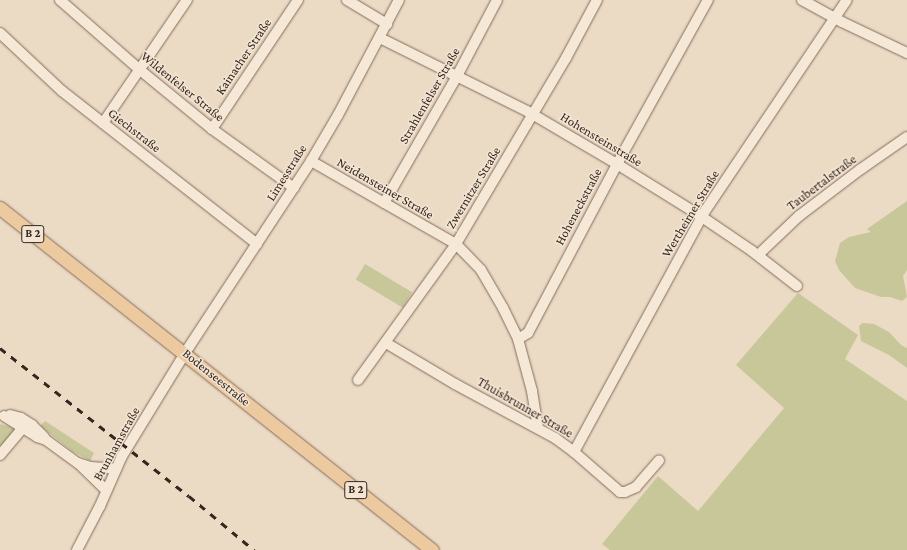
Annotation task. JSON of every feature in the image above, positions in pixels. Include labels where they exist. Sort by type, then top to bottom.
[{"type":"main road","name":"Bodenseestraße","points":[[0,208],[432,550]]},
{"type":"street","name":"Wildenfelser Straße","points":[[60,0],[140,70],[212,129],[294,188]]},
{"type":"street","points":[[103,123],[187,0]]},
{"type":"street","name":"Kainacher Straße","points":[[212,129],[298,0]]},
{"type":"street","points":[[348,0],[387,24]]},
{"type":"street","name":"Limesstraße","points":[[185,353],[311,161],[380,38],[399,0]]},
{"type":"street","name":"Strahlenfelser Straße","points":[[384,203],[458,76],[497,0]]},
{"type":"street","name":"Zwernitzer Straße","points":[[358,380],[456,244],[597,0]]},
{"type":"street","name":"Hoheneckstraße","points":[[518,339],[528,333],[616,164],[708,0]]},
{"type":"street","points":[[802,0],[907,53]]},
{"type":"street","name":"Wertheimer Straße","points":[[574,452],[702,217],[847,0]]},
{"type":"street","name":"Giechstraße","points":[[0,33],[62,91],[257,244]]},
{"type":"street","name":"Hohensteinstraße","points":[[380,38],[532,114],[702,217],[758,255],[797,286]]},
{"type":"street","name":"Taubertalstraße","points":[[758,255],[799,216],[861,169],[907,137]]},
{"type":"street","name":"Neidensteiner Straße","points":[[311,161],[456,244],[480,270],[504,308],[518,339],[532,391],[538,428]]},
{"type":"street","name":"Thuisbrunner Straße","points":[[386,343],[455,384],[538,428],[574,452],[620,492],[625,492],[636,487],[659,461]]},
{"type":"street","name":"Brunhamstraße","points":[[76,550],[100,506],[116,469],[185,353]]},
{"type":"street","points":[[2,417],[14,415],[21,418],[42,432],[46,440]]},
{"type":"street","points":[[2,417],[37,437],[46,440],[78,463],[106,490]]},
{"type":"street","points":[[0,455],[23,428]]},
{"type":"street","points":[[78,463],[90,467],[116,469]]},
{"type":"green space","points":[[907,201],[907,270],[903,276],[907,297],[902,301],[890,297],[881,297],[855,288],[839,270],[835,261],[840,243],[849,237],[871,232],[867,229]]},
{"type":"green space","points":[[365,264],[412,292],[403,308],[356,279]]},
{"type":"green space","points":[[798,293],[858,335],[845,359],[907,401],[907,550],[610,550],[602,544],[658,476],[698,511],[784,408],[736,365]]},
{"type":"green space","points":[[863,323],[874,324],[889,332],[901,345],[907,348],[907,368],[889,355],[861,341],[859,326]]},
{"type":"green space","points":[[45,421],[94,453],[90,461],[72,451],[40,426]]},
{"type":"green space","points":[[0,424],[16,428],[0,448]]},
{"type":"railway","points":[[0,348],[189,496],[254,550]]}]
